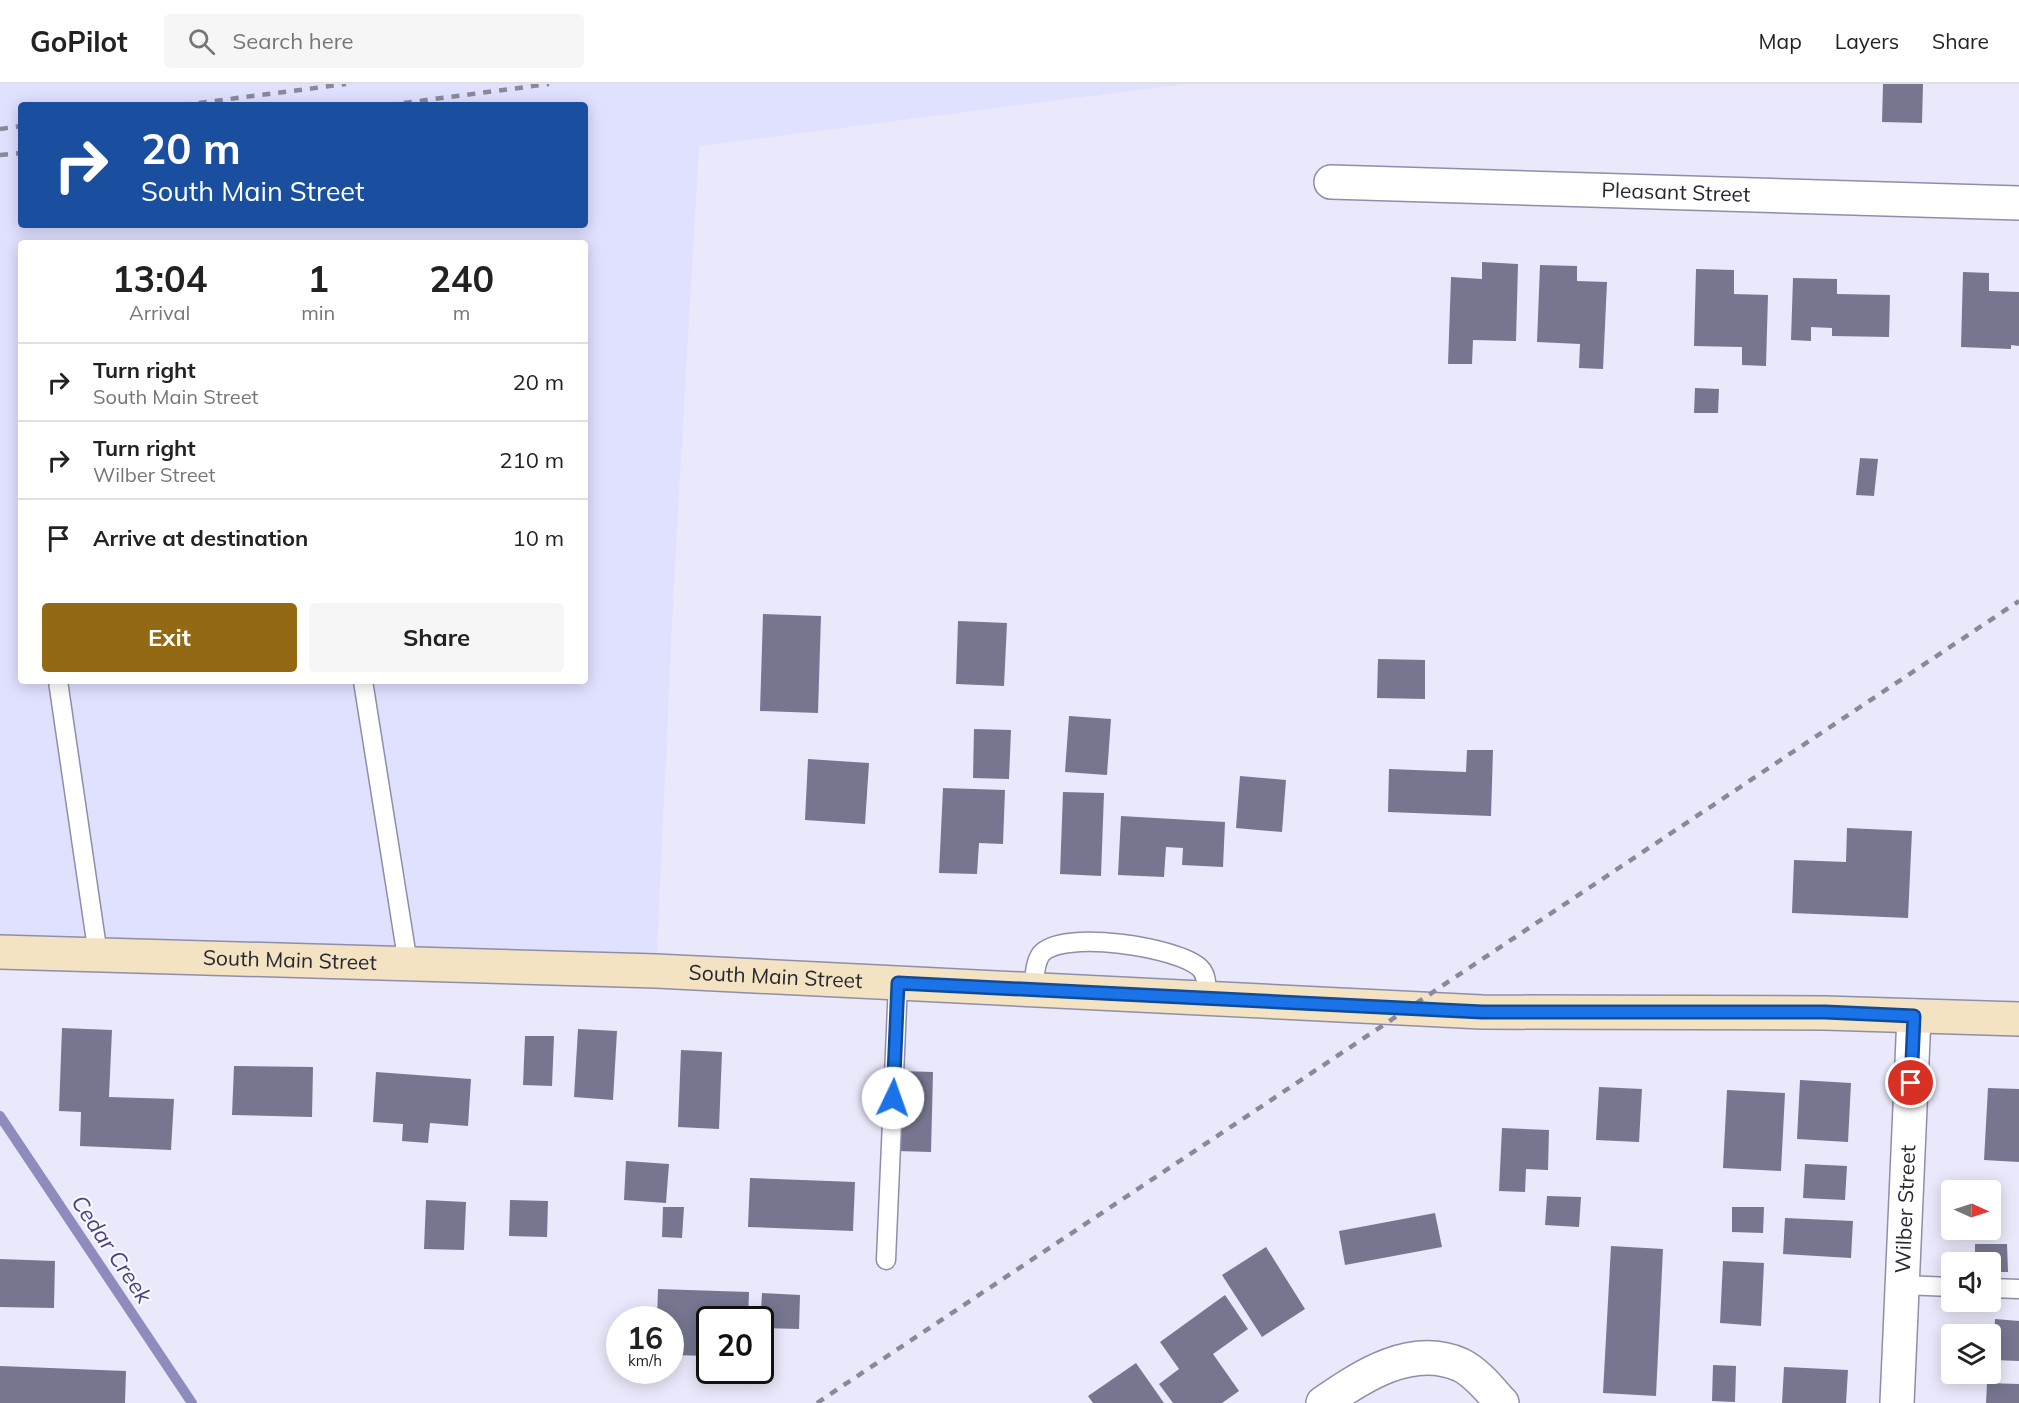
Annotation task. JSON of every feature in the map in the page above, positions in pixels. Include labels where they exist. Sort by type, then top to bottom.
[{"type":"street","name":"Pleasant Street","points":[[1331,182],[2019,203]]},
{"type":"street","name":"South Main Street","points":[[0,952],[656,971],[1482,1012],[1825,1012],[2019,1019]]},
{"type":"street","name":"Wilber Street","points":[[1897,1403],[1914,1016]]},
{"type":"street","points":[[1323,1403],[1378,1370],[1401,1360],[1434,1358],[1461,1365],[1483,1382],[1502,1403]]},
{"type":"lane","points":[[58,684],[98,955]]},
{"type":"lane","points":[[363,684],[408,964]]},
{"type":"lane","points":[[1033,990],[1036,965],[1041,955],[1051,947],[1069,942],[1101,942],[1150,950],[1187,960],[1200,968],[1205,976],[1207,999]]},
{"type":"lane","points":[[886,1260],[898,983]]},
{"type":"lane","points":[[1902,1284],[1941,1286]]},
{"type":"lane","points":[[2001,1288],[2019,1289]]},
{"type":"shaded area","points":[[0,84],[1185,84],[699,146],[674,581],[656,971],[0,949]]},
{"type":"building","points":[[1883,84],[1923,84],[1922,123],[1882,122]]},
{"type":"building","points":[[1482,262],[1518,264],[1516,341],[1473,340],[1472,364],[1448,364],[1451,277],[1482,279]]},
{"type":"building","points":[[1540,265],[1577,266],[1577,281],[1607,282],[1603,369],[1579,368],[1580,344],[1537,342]]},
{"type":"building","points":[[1696,269],[1734,270],[1734,294],[1768,295],[1766,366],[1742,365],[1742,347],[1694,346]]},
{"type":"building","points":[[1963,272],[1989,273],[1989,291],[2019,292],[2019,346],[2011,345],[2011,349],[1961,347]]},
{"type":"building","points":[[1793,278],[1837,279],[1837,294],[1890,295],[1889,337],[1832,336],[1832,328],[1811,327],[1811,341],[1791,340]]},
{"type":"building","points":[[1695,388],[1719,389],[1718,413],[1694,413]]},
{"type":"building","points":[[1860,458],[1878,459],[1874,496],[1856,495]]},
{"type":"building","points":[[763,614],[821,616],[818,713],[760,711]]},
{"type":"building","points":[[958,621],[1007,623],[1004,686],[956,684]]},
{"type":"building","points":[[1378,659],[1425,660],[1425,699],[1377,698]]},
{"type":"building","points":[[1069,716],[1111,719],[1107,775],[1065,772]]},
{"type":"building","points":[[974,729],[1011,730],[1009,779],[973,778]]},
{"type":"building","points":[[1467,750],[1493,750],[1491,816],[1388,812],[1389,769],[1466,772]]},
{"type":"building","points":[[808,759],[869,763],[865,824],[805,820]]},
{"type":"building","points":[[1240,776],[1286,780],[1282,832],[1236,828]]},
{"type":"building","points":[[943,788],[1005,790],[1003,844],[979,843],[977,874],[939,873]]},
{"type":"building","points":[[1063,792],[1104,793],[1101,876],[1060,874]]},
{"type":"building","points":[[1121,816],[1225,822],[1223,867],[1182,865],[1183,848],[1166,847],[1164,877],[1118,875]]},
{"type":"building","points":[[1847,828],[1912,831],[1908,918],[1792,913],[1794,860],[1846,862]]},
{"type":"building","points":[[62,1028],[112,1030],[109,1097],[174,1099],[171,1150],[80,1146],[81,1112],[59,1111]]},
{"type":"building","points":[[578,1029],[617,1031],[613,1100],[574,1097]]},
{"type":"building","points":[[525,1036],[554,1036],[552,1086],[523,1085]]},
{"type":"building","points":[[681,1050],[722,1052],[719,1129],[678,1127]]},
{"type":"building","points":[[234,1066],[313,1067],[312,1117],[232,1115]]},
{"type":"building","points":[[899,1071],[933,1072],[931,1152],[897,1151]]},
{"type":"building","points":[[376,1072],[471,1079],[468,1126],[430,1123],[428,1143],[402,1141],[403,1124],[373,1122]]},
{"type":"building","points":[[1800,1080],[1851,1083],[1848,1142],[1797,1139]]},
{"type":"building","points":[[1599,1087],[1642,1089],[1639,1142],[1596,1140]]},
{"type":"building","points":[[1988,1088],[2019,1089],[2019,1162],[1984,1160]]},
{"type":"building","points":[[1727,1090],[1785,1093],[1781,1171],[1723,1168]]},
{"type":"building","points":[[1502,1128],[1549,1130],[1548,1170],[1526,1169],[1525,1192],[1499,1191]]},
{"type":"building","points":[[626,1161],[669,1164],[666,1203],[624,1200]]},
{"type":"building","points":[[1805,1164],[1847,1166],[1845,1200],[1803,1198]]},
{"type":"building","points":[[750,1178],[855,1182],[853,1231],[748,1227]]},
{"type":"building","points":[[1547,1196],[1581,1197],[1579,1227],[1545,1225]]},
{"type":"building","points":[[426,1200],[466,1202],[464,1250],[424,1249]]},
{"type":"building","points":[[510,1200],[548,1201],[547,1237],[509,1236]]},
{"type":"building","points":[[663,1207],[684,1207],[682,1238],[662,1237]]},
{"type":"building","points":[[1732,1207],[1764,1207],[1763,1233],[1732,1232]]},
{"type":"building","points":[[1435,1213],[1442,1247],[1345,1265],[1339,1231]]},
{"type":"building","points":[[1785,1218],[1853,1221],[1851,1258],[1783,1254]]},
{"type":"building","points":[[1975,1244],[2007,1244],[2008,1272],[2001,1272],[2001,1252],[1975,1252]]},
{"type":"building","points":[[1611,1246],[1663,1249],[1656,1396],[1603,1393]]},
{"type":"building","points":[[1266,1247],[1305,1309],[1262,1337],[1222,1275]]},
{"type":"building","points":[[0,1259],[55,1261],[54,1308],[0,1307]]},
{"type":"building","points":[[1723,1261],[1764,1263],[1761,1326],[1720,1323]]},
{"type":"building","points":[[658,1289],[749,1292],[748,1306],[696,1306],[696,1356],[684,1355],[684,1306],[657,1306]]},
{"type":"building","points":[[762,1293],[800,1295],[799,1329],[774,1328],[774,1306],[761,1306]]},
{"type":"building","points":[[1225,1295],[1248,1329],[1213,1354],[1239,1391],[1222,1403],[1173,1403],[1159,1384],[1179,1369],[1160,1342]]},
{"type":"building","points":[[1995,1319],[2019,1321],[2019,1361],[2001,1360],[2001,1324],[1995,1324]]},
{"type":"building","points":[[1136,1363],[1164,1403],[1093,1403],[1088,1396]]},
{"type":"building","points":[[1713,1365],[1736,1366],[1735,1402],[1712,1401]]},
{"type":"building","points":[[0,1366],[126,1371],[125,1403],[0,1403]]},
{"type":"building","points":[[1784,1367],[1848,1370],[1846,1403],[1782,1403]]},
{"type":"building","points":[[1987,1384],[2019,1384],[2019,1403],[1986,1403]]},
{"type":"waterway","name":"Cedar Creek","points":[[0,1116],[192,1403]]},
{"type":"railway","points":[[206,102],[346,84]]},
{"type":"railway","points":[[411,102],[549,84]]},
{"type":"railway","points":[[0,129],[18,126]]},
{"type":"railway","points":[[0,155],[18,153]]},
{"type":"railway","points":[[817,1403],[2019,601]]},
{"type":"route","points":[[893,1098],[898,983],[1482,1012],[1825,1012],[1914,1016],[1911,1083]]}]
